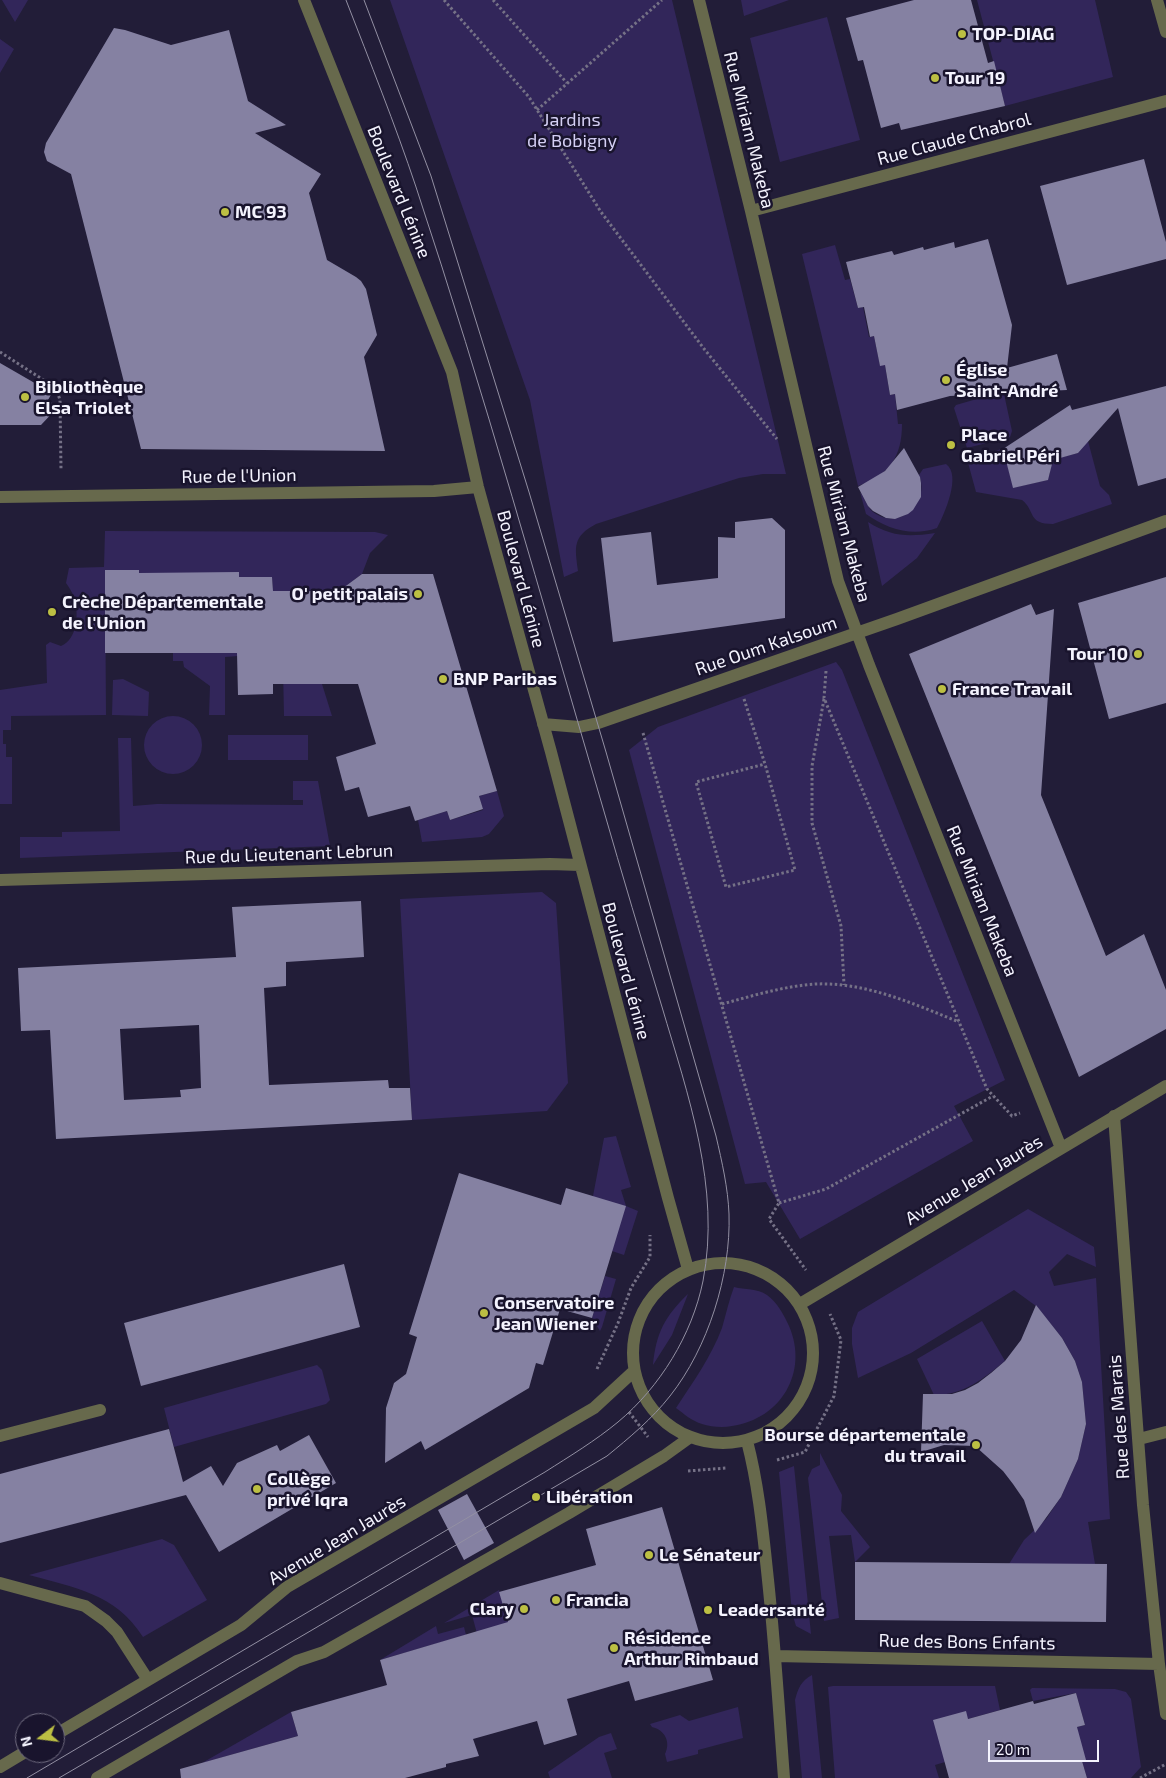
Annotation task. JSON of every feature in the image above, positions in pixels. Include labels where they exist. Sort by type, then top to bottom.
[{"type":"street","name":"Boulevard Lénine","points":[[304,0],[452,372],[478,487],[688,1269]]},
{"type":"street","name":"Rue Miriam Makeba","points":[[699,0],[838,581],[856,633],[1061,1148]]},
{"type":"street","points":[[1157,0],[1166,32]]},
{"type":"street","name":"Rue Claude Chabrol","points":[[751,211],[1166,101]]},
{"type":"street","name":"Rue de l'Union","points":[[0,497],[434,491],[478,487]]},
{"type":"street","name":"Rue Oum Kalsoum","points":[[543,724],[579,727],[598,724],[1166,521]]},
{"type":"street","name":"Rue du Lieutenant Lebrun","points":[[0,880],[550,864],[580,866]]},
{"type":"street","name":"Avenue Jean Jaurès","points":[[800,1304],[1166,1086]]},
{"type":"street","name":"Rue des Marais","points":[[1114,1116],[1158,1664],[1166,1714]]},
{"type":"street","points":[[725,1262],[756,1268],[780,1283],[800,1304],[812,1336],[813,1370],[800,1402],[778,1427],[747,1441],[718,1444],[689,1438],[654,1414],[642,1398],[634,1372],[633,1340],[643,1310],[662,1285],[688,1269],[705,1264],[725,1262]]},
{"type":"street","name":"Avenue Jean Jaurès","points":[[65,1728],[241,1626],[287,1587],[594,1408],[634,1372]]},
{"type":"street","points":[[0,1436],[100,1410]]},
{"type":"street","points":[[1139,1439],[1166,1432]]},
{"type":"street","points":[[97,1778],[297,1661],[324,1652],[561,1518],[664,1456],[689,1438]]},
{"type":"street","points":[[747,1441],[754,1466],[761,1508],[784,1778]]},
{"type":"street","points":[[0,1583],[85,1606],[106,1621],[117,1632],[148,1680]]},
{"type":"street","name":"Rue des Bons Enfants","points":[[775,1656],[1158,1664]]},
{"type":"street","points":[[0,1767],[15,1758]]},
{"type":"path","points":[[444,0],[529,97],[601,212],[705,350],[778,441]]},
{"type":"path","points":[[493,0],[566,83]]},
{"type":"path","points":[[537,110],[662,0]]},
{"type":"path","points":[[0,352],[56,388],[60,400],[62,496]]},
{"type":"path","points":[[829,643],[824,698],[812,766],[812,823],[840,926],[844,986]]},
{"type":"path","points":[[736,675],[765,764],[795,870],[726,887],[696,782],[765,764]]},
{"type":"path","points":[[824,698],[987,1089],[1012,1116],[1044,1104]]},
{"type":"path","points":[[636,710],[779,1203]]},
{"type":"path","points":[[722,1004],[773,991],[815,984],[844,986],[892,996],[960,1022]]},
{"type":"path","points":[[650,1233],[650,1257],[631,1288],[618,1323],[592,1379],[608,1397],[629,1412],[664,1456],[689,1472],[754,1466],[805,1452],[834,1396],[841,1340],[821,1291],[769,1220],[779,1203],[826,1189],[993,1096]]},
{"type":"path","points":[[1140,1778],[1166,1764]]},
{"type":"green space","points":[[2,0],[28,0],[15,22]]},
{"type":"green space","name":"Jardins de Bobigny","points":[[390,0],[672,0],[786,474],[763,474],[739,478],[596,524],[583,533],[577,543],[578,571],[564,577],[530,400]]},
{"type":"green space","points":[[741,0],[789,0],[744,16]]},
{"type":"green space","points":[[977,0],[1095,0],[1113,77],[1005,106]]},
{"type":"green space","points":[[827,17],[860,140],[780,162],[750,38]]},
{"type":"green space","points":[[0,39],[14,49],[0,73]]},
{"type":"green space","points":[[835,245],[845,280],[850,279],[858,308],[863,307],[869,337],[874,336],[880,365],[885,365],[890,395],[895,394],[898,424],[902,424],[900,446],[892,463],[878,476],[858,486],[802,254]]},
{"type":"green space","points":[[1001,392],[1004,394],[1012,431],[1010,437],[967,448],[954,408],[956,405]]},
{"type":"green space","points":[[1084,426],[1100,486],[1109,495],[1112,504],[1053,524],[1039,522],[1035,519],[1022,500],[976,492],[967,459],[1005,448],[1004,451],[1013,486],[1016,487],[1047,480],[1050,473],[1047,466],[1050,460],[1078,453]]},
{"type":"green space","points":[[946,464],[950,469],[952,486],[944,514],[937,528],[918,532],[900,530],[882,524],[866,514],[860,492],[876,514],[886,518],[904,516],[917,503],[921,494],[919,475],[923,469]]},
{"type":"green space","points":[[868,522],[885,531],[900,535],[935,533],[917,558],[882,586]]},
{"type":"green space","points":[[105,531],[375,532],[388,535],[370,553],[362,574],[339,591],[273,591],[272,578],[239,577],[239,573],[139,579],[139,570],[105,571],[106,715],[11,716],[11,730],[3,730],[3,744],[6,744],[6,757],[12,757],[12,804],[0,804],[0,690],[47,683],[46,645],[50,642],[61,646],[67,642],[71,638],[76,624],[76,603],[66,583],[69,568],[104,567]]},
{"type":"green space","points":[[237,641],[238,656],[225,657],[225,715],[209,715],[210,686],[184,667],[183,661],[173,661],[173,653],[206,653]]},
{"type":"green space","points":[[836,662],[842,670],[1005,1080],[954,1106],[973,1141],[800,1239],[766,1182],[745,1184],[629,750],[658,727]]},
{"type":"green space","points":[[283,668],[322,684],[332,716],[284,716]]},
{"type":"green space","points":[[123,679],[149,692],[148,716],[112,715],[113,680]]},
{"type":"green space","points":[[173,716],[184,718],[194,724],[200,734],[202,745],[200,756],[194,766],[184,772],[173,774],[162,772],[152,766],[146,756],[144,745],[146,734],[152,724],[162,718]]},
{"type":"green space","points":[[228,735],[308,735],[308,760],[228,760]]},
{"type":"green space","points":[[118,738],[131,738],[133,806],[157,804],[303,805],[303,800],[293,800],[293,781],[318,781],[330,846],[20,858],[20,837],[62,837],[62,832],[120,831]]},
{"type":"green space","points":[[497,791],[504,816],[489,834],[482,837],[422,842],[418,820],[447,811],[450,820],[483,810],[479,796]]},
{"type":"green space","points":[[542,892],[556,903],[568,1083],[547,1111],[412,1120],[400,899]]},
{"type":"green space","points":[[616,1136],[631,1187],[621,1190],[626,1206],[638,1211],[624,1255],[612,1251],[593,1196],[604,1138]]},
{"type":"green space","points":[[1028,1209],[1094,1247],[1096,1267],[1067,1254],[1049,1272],[1054,1286],[1096,1278],[1110,1519],[1088,1522],[1095,1564],[1009,1564],[1024,1540],[1046,1519],[1061,1497],[1078,1459],[1086,1424],[1082,1382],[1075,1361],[1062,1338],[1036,1306],[1014,1290],[911,1353],[858,1378],[852,1344],[852,1328],[858,1312]]},
{"type":"green space","points":[[605,1276],[616,1279],[600,1331],[592,1318]]},
{"type":"green space","points":[[734,1287],[763,1293],[771,1298],[780,1309],[789,1326],[794,1343],[795,1360],[793,1376],[786,1391],[777,1403],[764,1414],[749,1422],[732,1426],[709,1426],[695,1421],[676,1408],[718,1339]]},
{"type":"green space","points":[[688,1294],[672,1335],[653,1365],[659,1334],[673,1310]]},
{"type":"green space","points":[[982,1321],[1005,1361],[981,1380],[964,1389],[934,1395],[917,1359]]},
{"type":"green space","points":[[317,1365],[322,1370],[330,1400],[326,1404],[174,1447],[164,1408]]},
{"type":"green space","points":[[820,1453],[842,1495],[841,1511],[870,1547],[855,1562],[851,1535],[829,1536],[839,1618],[824,1621],[808,1478],[812,1469],[820,1465]]},
{"type":"green space","points":[[794,1466],[811,1634],[796,1626],[792,1613],[779,1472]]},
{"type":"green space","points":[[162,1539],[174,1545],[207,1600],[143,1637],[132,1622],[107,1601],[78,1589],[29,1575]]},
{"type":"green space","points":[[499,1590],[514,1643],[482,1652],[472,1615],[444,1623]]},
{"type":"green space","points":[[436,1626],[438,1634],[464,1627],[466,1635],[380,1660]]},
{"type":"green space","points":[[812,1675],[822,1778],[802,1778],[795,1700],[800,1685]]},
{"type":"green space","points":[[995,1686],[1000,1710],[968,1719],[945,1762],[935,1765],[939,1778],[835,1778],[828,1687]]},
{"type":"green space","points":[[1032,1688],[1115,1689],[1126,1692],[1131,1699],[1141,1767],[1131,1778],[1087,1778],[1082,1761],[1077,1727],[1085,1725],[1076,1693],[1033,1701],[1030,1690]]},
{"type":"green space","points":[[738,1707],[743,1738],[698,1750],[698,1754],[667,1762],[665,1754],[667,1750],[666,1737],[650,1724],[680,1715],[689,1721]]},
{"type":"green space","points":[[291,1712],[298,1736],[202,1763]]},
{"type":"green space","points":[[611,1733],[617,1749],[604,1753],[612,1778],[550,1778],[548,1772],[599,1737]]},
{"type":"building","name":"Tour 19","points":[[914,0],[971,0],[988,63],[994,61],[1005,106],[901,130],[899,123],[881,128],[863,60],[858,61],[846,18]]},
{"type":"building","name":"MC 93","points":[[114,28],[171,45],[229,30],[248,101],[286,125],[255,133],[321,174],[309,193],[327,260],[356,277],[366,289],[377,335],[364,357],[385,451],[141,449],[71,174],[47,161],[44,152],[46,143]]},
{"type":"building","points":[[1144,159],[1166,242],[1166,259],[1067,285],[1040,186]]},
{"type":"building","name":"Église Saint-André","points":[[988,239],[1012,325],[1007,368],[1057,354],[1067,390],[950,396],[897,410],[895,394],[890,395],[885,365],[880,366],[874,336],[870,337],[864,307],[858,308],[846,262],[892,251],[894,255],[923,247],[924,250],[954,242],[955,248]]},
{"type":"building","name":"Bibliothèque Elsa Triolet","points":[[0,363],[52,393],[48,400],[58,407],[41,425],[0,425]]},
{"type":"building","points":[[1166,386],[1166,478],[1138,486],[1118,408],[1078,453],[1053,460],[1048,480],[1013,488],[1003,449],[1070,405],[1072,410]]},
{"type":"building","points":[[904,448],[920,477],[921,497],[913,510],[908,514],[895,519],[886,518],[868,506],[858,487],[885,471]]},
{"type":"building","points":[[772,518],[785,530],[785,618],[613,642],[601,538],[651,532],[657,585],[718,578],[718,537],[735,538],[735,522]]},
{"type":"building","points":[[105,570],[139,570],[139,573],[239,572],[239,577],[272,577],[273,591],[339,591],[362,574],[433,574],[497,791],[479,796],[483,809],[450,820],[447,811],[415,821],[410,806],[368,817],[359,787],[345,791],[336,757],[376,744],[358,684],[273,684],[273,694],[238,695],[237,653],[105,653]]},
{"type":"building","name":"Tour 10","points":[[1166,577],[1166,703],[1109,719],[1078,603]]},
{"type":"building","points":[[1031,604],[1036,615],[1054,609],[1041,795],[1106,956],[1144,934],[1166,990],[1166,1029],[1079,1077],[909,654]]},
{"type":"building","points":[[361,901],[364,957],[286,962],[286,986],[264,988],[269,1085],[388,1080],[389,1088],[410,1088],[412,1120],[56,1139],[50,1030],[21,1031],[18,968],[236,957],[232,907]],"holes":[[[199,1025],[201,1088],[180,1090],[181,1097],[124,1100],[120,1029]]]},
{"type":"building","name":"Conservatoire Jean Wiener","points":[[459,1173],[561,1205],[566,1188],[626,1206],[592,1318],[560,1309],[543,1365],[536,1363],[529,1388],[425,1450],[421,1441],[385,1463],[386,1408],[394,1383],[406,1374],[417,1337],[409,1334]]},
{"type":"building","points":[[344,1264],[360,1327],[141,1386],[124,1323]]},
{"type":"building","points":[[1036,1305],[1062,1338],[1075,1361],[1082,1382],[1086,1424],[1078,1459],[1061,1497],[1035,1533],[1024,1500],[1013,1484],[1003,1471],[975,1446],[944,1445],[921,1452],[923,1394],[952,1394],[965,1390],[991,1373],[1005,1361],[1021,1340]]},
{"type":"building","points":[[169,1429],[183,1482],[211,1466],[223,1486],[237,1463],[277,1445],[280,1451],[309,1435],[336,1483],[219,1552],[186,1495],[0,1543],[0,1474]]},
{"type":"building","points":[[467,1494],[494,1543],[464,1560],[438,1510]]},
{"type":"building","name":"Résidence Arthur Rimbaud","points":[[662,1507],[713,1680],[635,1701],[629,1681],[567,1699],[577,1735],[544,1745],[537,1721],[473,1739],[479,1756],[446,1764],[446,1767],[405,1778],[181,1778],[180,1769],[298,1736],[291,1712],[387,1685],[380,1660],[508,1622],[499,1592],[596,1565],[586,1529]]},
{"type":"building","points":[[855,1562],[1107,1564],[1106,1622],[855,1620]]},
{"type":"building","points":[[1076,1693],[1085,1725],[1077,1727],[1086,1760],[1082,1761],[1087,1778],[949,1778],[933,1720],[966,1711],[968,1719],[1033,1701],[1034,1704]]},
{"type":"tram line","points":[[27,1778],[545,1472],[600,1436],[633,1408],[647,1393],[672,1359],[691,1321],[703,1281],[708,1211],[705,1177],[699,1142],[682,1074],[512,497],[441,264],[408,163],[346,0]]},
{"type":"tram line","points":[[59,1778],[607,1456],[656,1413],[684,1377],[706,1333],[721,1286],[726,1261],[729,1214],[716,1136],[606,752],[529,492],[431,176],[364,0]]},
{"type":"place","name":"TOP-DIAG","points":[[962,34]]},
{"type":"place","name":"Tour 19","points":[[935,78]]},
{"type":"place","name":"MC 93","points":[[225,212]]},
{"type":"place","name":"Église Saint-André","points":[[946,380]]},
{"type":"place","name":"Bibliothèque Elsa Triolet","points":[[25,397]]},
{"type":"place","name":"Place Gabriel Péri","points":[[951,445]]},
{"type":"place","name":"O' petit palais","points":[[418,594]]},
{"type":"place","name":"Crèche Départementale de l'Union","points":[[52,612]]},
{"type":"place","name":"Tour 10","points":[[1138,654]]},
{"type":"place","name":"BNP Paribas","points":[[443,679]]},
{"type":"place","name":"France Travail","points":[[942,689]]},
{"type":"place","name":"Conservatoire Jean Wiener","points":[[484,1313]]},
{"type":"place","name":"Bourse départementale du travail","points":[[976,1445]]},
{"type":"place","name":"Collège privé Iqra","points":[[257,1489]]},
{"type":"place","name":"Libération","points":[[536,1497]]},
{"type":"place","name":"Le Sénateur","points":[[649,1555]]},
{"type":"place","name":"Francia","points":[[556,1600]]},
{"type":"place","name":"Clary","points":[[524,1609]]},
{"type":"place","name":"Leadersanté","points":[[708,1610]]},
{"type":"place","name":"Résidence Arthur Rimbaud","points":[[614,1648]]}]
